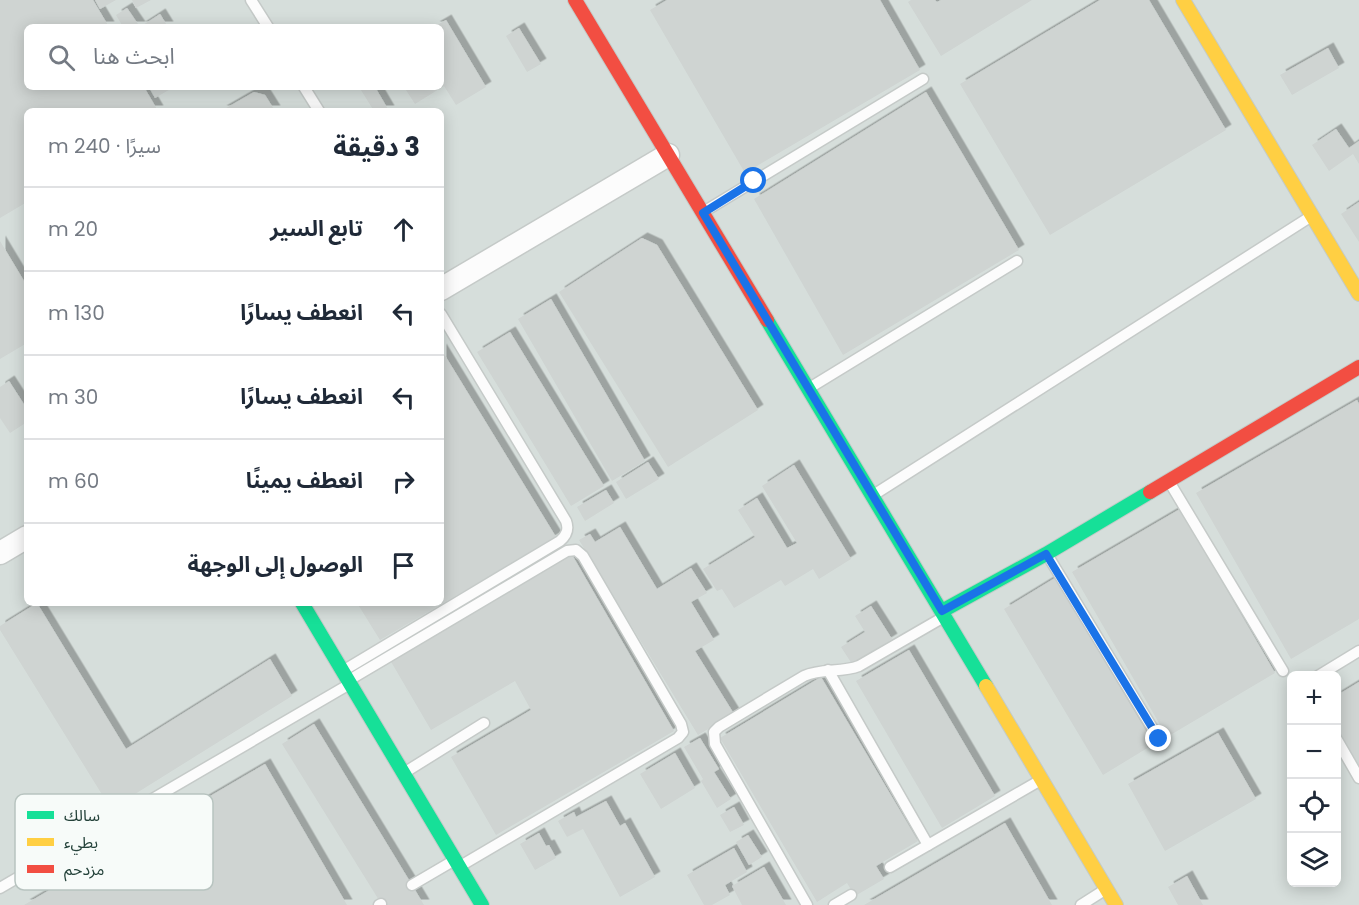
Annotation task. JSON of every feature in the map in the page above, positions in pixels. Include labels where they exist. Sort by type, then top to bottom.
[{"type":"street","points":[[575,0],[1116,905]]},
{"type":"street","points":[[1183,0],[1359,294]]},
{"type":"street","points":[[444,287],[668,155]]},
{"type":"street","points":[[943,614],[1359,368]]},
{"type":"street","points":[[0,553],[24,539]]},
{"type":"street","points":[[304,606],[482,905]]},
{"type":"lane","points":[[251,0],[266,24]]},
{"type":"lane","points":[[703,213],[923,79]]},
{"type":"lane","points":[[306,90],[317,108]]},
{"type":"lane","points":[[872,496],[1312,215]]},
{"type":"lane","points":[[808,389],[1017,261]]},
{"type":"lane","points":[[348,678],[560,541],[567,532],[566,520],[444,320]]},
{"type":"lane","points":[[1168,481],[1283,671]]},
{"type":"lane","points":[[156,794],[348,678],[567,551],[576,550],[583,556],[681,724],[683,732],[678,738],[457,863],[412,885]]},
{"type":"lane","points":[[1046,554],[1159,739]]},
{"type":"lane","points":[[807,905],[715,744],[713,736],[719,727],[804,675],[859,666],[943,614]]},
{"type":"lane","points":[[1325,671],[1359,651]]},
{"type":"lane","points":[[828,670],[928,845]]},
{"type":"lane","points":[[404,773],[484,723]]},
{"type":"lane","points":[[1341,747],[1359,778]]},
{"type":"lane","points":[[890,867],[1042,779]]},
{"type":"lane","points":[[0,888],[15,879]]},
{"type":"lane","points":[[1081,905],[1106,890]]},
{"type":"lane","points":[[834,905],[851,895]]},
{"type":"shaded area","points":[[0,0],[1359,0],[1359,905],[0,905]]},
{"type":"building","points":[[0,0],[93,0],[107,24],[24,24],[24,90],[146,90],[156,108],[24,108],[24,204],[0,218]]},
{"type":"building","points":[[95,0],[116,0],[100,9]]},
{"type":"building","points":[[132,0],[151,0],[136,8]]},
{"type":"building","points":[[667,0],[880,0],[920,70],[745,173],[650,10]]},
{"type":"building","points":[[935,0],[937,2],[941,0],[1032,0],[941,56],[908,2]]},
{"type":"building","points":[[1100,0],[1149,0],[1226,130],[1050,235],[960,84]]},
{"type":"building","points":[[127,8],[138,24],[121,24],[116,15]]},
{"type":"building","points":[[160,14],[166,24],[145,24]]},
{"type":"building","points":[[446,20],[486,87],[456,105],[444,86],[444,24],[439,24]]},
{"type":"building","points":[[519,28],[541,64],[527,72],[506,36]]},
{"type":"building","points":[[1328,48],[1339,68],[1292,95],[1280,75]]},
{"type":"building","points":[[151,90],[169,90],[155,98]]},
{"type":"building","points":[[361,90],[377,90],[387,108],[372,108]]},
{"type":"building","points":[[406,90],[438,90],[415,104]]},
{"type":"building","points":[[254,92],[265,95],[273,108],[226,108]]},
{"type":"building","points":[[926,92],[1019,250],[843,355],[754,199]]},
{"type":"building","points":[[1336,129],[1349,148],[1359,141],[1359,164],[1353,154],[1329,171],[1312,145]]},
{"type":"building","points":[[1359,202],[1359,242],[1341,214]]},
{"type":"building","points":[[642,238],[657,245],[758,410],[668,467],[559,292]]},
{"type":"building","points":[[0,241],[24,281],[24,345],[0,359]]},
{"type":"building","points":[[551,299],[645,461],[612,481],[518,319]]},
{"type":"building","points":[[510,332],[604,486],[571,506],[477,352]]},
{"type":"building","points":[[444,354],[556,537],[444,603]]},
{"type":"building","points":[[9,381],[24,404],[24,424],[10,433],[0,418],[0,387]]},
{"type":"building","points":[[1357,400],[1359,404],[1359,619],[1291,659],[1196,493]]},
{"type":"building","points":[[648,462],[659,479],[626,499],[616,482]]},
{"type":"building","points":[[794,465],[851,559],[819,579],[813,569],[785,586],[781,580],[734,608],[722,589],[717,591],[703,569],[755,537],[738,510],[757,498],[787,548],[797,543],[762,486]]},
{"type":"building","points":[[606,490],[614,503],[585,521],[577,507]]},
{"type":"building","points":[[1180,509],[1275,673],[1167,737],[1072,572]]},
{"type":"building","points":[[620,527],[657,589],[691,568],[707,593],[691,602],[714,640],[695,651],[734,714],[698,735],[579,540],[590,534],[595,542]]},
{"type":"building","points":[[571,553],[674,731],[496,835],[451,757],[531,710],[515,681],[431,730],[390,660]]},
{"type":"building","points":[[1055,578],[1154,744],[1103,775],[1004,609]]},
{"type":"building","points":[[32,606],[39,606],[126,749],[270,659],[292,696],[135,794],[102,794],[0,630],[0,626]]},
{"type":"building","points":[[359,606],[438,606],[380,640]]},
{"type":"building","points":[[871,606],[892,639],[852,664],[841,647],[865,632],[855,616]]},
{"type":"building","points":[[909,650],[995,796],[942,828],[856,681]]},
{"type":"building","points":[[821,677],[918,841],[876,866],[884,879],[855,896],[847,883],[817,902],[720,738]]},
{"type":"building","points":[[1359,682],[1359,766],[1341,736],[1341,693]]},
{"type":"building","points":[[314,724],[424,905],[382,905],[282,744]]},
{"type":"building","points":[[1218,733],[1256,799],[1165,851],[1128,784]]},
{"type":"building","points":[[700,738],[719,769],[714,772],[731,799],[717,808],[684,747]]},
{"type":"building","points":[[675,753],[695,788],[661,809],[640,774]]},
{"type":"building","points":[[265,764],[347,905],[24,905],[50,890],[213,890],[213,794]]},
{"type":"building","points":[[606,801],[620,826],[625,823],[655,877],[620,897],[583,829],[567,837],[558,821],[574,812],[576,817]]},
{"type":"building","points":[[734,807],[744,825],[730,832],[720,815]]},
{"type":"building","points":[[1005,823],[1052,905],[864,905]]},
{"type":"building","points":[[539,833],[556,858],[535,870],[520,844]]},
{"type":"building","points":[[748,835],[762,857],[749,865],[736,842]]},
{"type":"building","points":[[734,848],[747,872],[725,885],[730,895],[712,905],[704,905],[687,875]]},
{"type":"building","points":[[764,867],[786,905],[742,905],[732,886]]},
{"type":"building","points":[[1187,876],[1203,905],[1178,905],[1168,887]]},
{"type":"traffic: fast","points":[[767,320],[986,686]]},
{"type":"traffic: fast","points":[[942,611],[1046,554],[1150,492]]},
{"type":"traffic: fast","points":[[304,606],[482,905]]},
{"type":"traffic: slow","points":[[1183,0],[1359,294]]},
{"type":"traffic: slow","points":[[986,686],[1116,905]]},
{"type":"traffic: jam","points":[[575,0],[767,320]]},
{"type":"traffic: jam","points":[[1150,492],[1359,367]]},
{"type":"route","points":[[754,181],[703,213],[942,611],[1046,554],[1159,739]]}]
